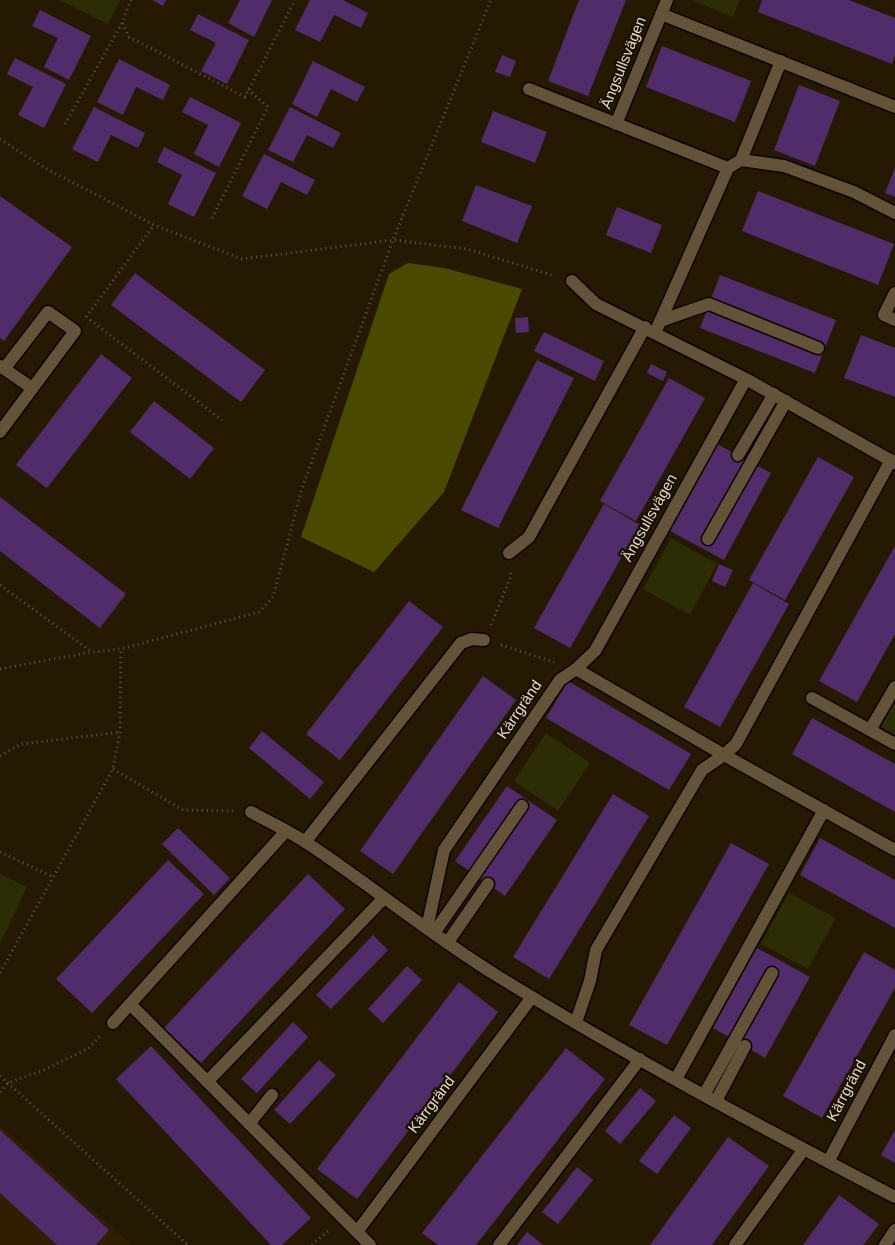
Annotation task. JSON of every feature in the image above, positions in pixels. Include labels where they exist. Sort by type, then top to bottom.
[{"type":"street","name":"Ängsullsvägen","points":[[616,124],[667,0]]},
{"type":"street","name":"Ängsullsvägen","points":[[661,14],[895,107]]},
{"type":"street","points":[[508,553],[529,537],[653,327],[728,168],[741,160],[781,61]]},
{"type":"street","name":"Ängsullsvägen","points":[[529,89],[728,168]]},
{"type":"street","points":[[741,160],[784,166],[854,192],[895,213]]},
{"type":"street","points":[[572,281],[596,304],[653,327],[893,462],[736,744],[702,770],[596,950],[590,981],[576,1022]]},
{"type":"street","points":[[895,293],[884,315],[895,320]]},
{"type":"street","points":[[653,327],[708,304],[818,348]]},
{"type":"street","points":[[0,432],[75,331],[48,312],[2,368],[32,388]]},
{"type":"street","name":"Ängsullsvägen","points":[[576,669],[595,651],[746,379]]},
{"type":"street","points":[[738,455],[774,394]]},
{"type":"street","points":[[708,539],[786,401]]},
{"type":"street","points":[[305,842],[461,643],[472,639],[484,640]]},
{"type":"street","points":[[576,669],[724,755],[895,850]]},
{"type":"street","name":"Kärrgränd","points":[[430,930],[444,850],[560,680],[576,669]]},
{"type":"street","points":[[870,730],[895,686]]},
{"type":"street","points":[[812,698],[895,744]]},
{"type":"street","points":[[430,930],[474,874],[522,806]]},
{"type":"street","points":[[676,1079],[824,810]]},
{"type":"street","points":[[251,812],[305,842],[497,976],[532,997],[676,1079],[895,1197]]},
{"type":"street","points":[[112,1023],[286,831]]},
{"type":"street","points":[[448,942],[488,884]]},
{"type":"street","points":[[208,1082],[384,898]]},
{"type":"street","points":[[716,1101],[739,1043],[772,973]]},
{"type":"street","name":"Kärrgränd","points":[[357,1232],[532,997]]},
{"type":"street","points":[[130,1004],[370,1245]]},
{"type":"street","name":"Kärrgränd","points":[[828,1162],[895,1035]]},
{"type":"street","points":[[704,1094],[739,1043]]},
{"type":"street","points":[[499,1245],[640,1059]]},
{"type":"street","points":[[249,1124],[272,1095]]},
{"type":"street","points":[[735,1245],[804,1149]]},
{"type":"street","points":[[884,1245],[895,1230]]},
{"type":"path","points":[[65,124],[122,22],[131,0]]},
{"type":"path","points":[[122,22],[129,37],[244,97],[295,0]]},
{"type":"path","points":[[0,668],[92,652],[121,650],[259,612],[273,597],[302,488],[394,240],[491,0]]},
{"type":"path","points":[[212,218],[268,107],[248,90]]},
{"type":"path","points":[[0,139],[45,168],[154,225],[242,259],[394,240],[467,249],[572,281]]},
{"type":"path","points":[[75,331],[154,225]]},
{"type":"path","points":[[86,317],[222,420]]},
{"type":"path","points":[[508,553],[511,576],[484,640],[576,669]]},
{"type":"path","points":[[0,585],[92,652]]},
{"type":"path","points":[[0,973],[113,769],[120,732],[121,650]]},
{"type":"path","points":[[0,756],[21,744],[120,732]]},
{"type":"path","points":[[113,769],[183,810],[251,812]]},
{"type":"path","points":[[0,852],[53,877]]},
{"type":"path","points":[[0,1092],[8,1083],[44,1070],[89,1048],[112,1023]]},
{"type":"path","points":[[0,1076],[188,1245]]},
{"type":"shaded area","points":[[60,0],[120,0],[108,24]]},
{"type":"shaded area","points":[[692,0],[740,0],[733,17]]},
{"type":"shaded area","points":[[408,263],[444,268],[522,289],[444,492],[374,572],[301,537],[389,274]]},
{"type":"shaded area","points":[[671,538],[717,564],[690,615],[643,589]]},
{"type":"shaded area","points":[[895,701],[895,735],[881,727]]},
{"type":"shaded area","points":[[546,733],[590,763],[558,811],[514,781]]},
{"type":"shaded area","points":[[0,874],[27,887],[0,943]]},
{"type":"shaded area","points":[[789,893],[836,918],[808,969],[761,944]]},
{"type":"shaded area","points":[[0,1126],[132,1245],[0,1245]]},
{"type":"building","points":[[152,0],[166,0],[163,6]]},
{"type":"building","points":[[240,0],[272,0],[254,37],[228,23]]},
{"type":"building","points":[[310,0],[343,0],[368,13],[361,28],[334,15],[320,42],[295,30]]},
{"type":"building","points":[[579,0],[626,0],[588,96],[548,81]]},
{"type":"building","points":[[762,0],[849,0],[895,18],[895,56],[892,64],[758,12]]},
{"type":"building","points":[[40,10],[91,36],[69,80],[44,67],[58,38],[32,26]]},
{"type":"building","points":[[198,14],[249,40],[227,84],[201,71],[216,43],[190,30]]},
{"type":"building","points":[[662,46],[751,81],[735,122],[646,87]]},
{"type":"building","points":[[502,55],[516,61],[510,77],[495,72]]},
{"type":"building","points":[[15,58],[66,84],[44,128],[18,115],[33,87],[7,74]]},
{"type":"building","points":[[119,59],[170,85],[163,100],[136,87],[123,115],[97,102]]},
{"type":"building","points":[[313,61],[365,87],[357,102],[331,89],[317,117],[292,104]]},
{"type":"building","points":[[799,85],[840,101],[815,166],[774,150]]},
{"type":"building","points":[[190,97],[241,123],[219,167],[194,154],[208,125],[182,112]]},
{"type":"building","points":[[94,107],[145,133],[138,148],[111,135],[98,162],[72,149]]},
{"type":"building","points":[[290,107],[341,133],[333,148],[307,135],[293,162],[268,150]]},
{"type":"building","points":[[493,111],[547,132],[535,163],[481,142]]},
{"type":"building","points":[[164,147],[216,173],[194,217],[168,204],[182,175],[157,162]]},
{"type":"building","points":[[264,154],[315,180],[307,195],[281,182],[267,209],[242,196]]},
{"type":"building","points":[[895,168],[895,197],[885,193]]},
{"type":"building","points":[[476,185],[532,206],[517,243],[462,221]]},
{"type":"building","points":[[758,191],[894,244],[878,285],[742,231]]},
{"type":"building","points":[[0,196],[72,247],[4,341],[0,338]]},
{"type":"building","points":[[617,207],[662,225],[651,253],[606,235]]},
{"type":"building","points":[[135,273],[265,370],[241,402],[111,305]]},
{"type":"building","points":[[720,275],[836,320],[815,373],[700,328]]},
{"type":"building","points":[[528,317],[529,332],[516,333],[515,318]]},
{"type":"building","points":[[544,332],[604,361],[595,381],[534,351]]},
{"type":"building","points":[[861,335],[895,348],[895,397],[844,378]]},
{"type":"building","points":[[101,354],[132,378],[47,488],[16,465]]},
{"type":"building","points":[[537,360],[574,378],[498,528],[461,510]]},
{"type":"building","points":[[651,364],[667,372],[663,381],[647,373]]},
{"type":"building","points":[[669,378],[705,398],[636,521],[600,501]]},
{"type":"building","points":[[154,401],[214,448],[190,479],[130,432]]},
{"type":"building","points":[[717,444],[771,473],[724,560],[670,531]]},
{"type":"building","points":[[818,457],[854,477],[785,600],[749,580]]},
{"type":"building","points":[[0,497],[126,594],[100,628],[0,551]]},
{"type":"building","points":[[604,504],[640,525],[570,648],[534,628]]},
{"type":"building","points":[[895,546],[895,634],[857,702],[819,681]]},
{"type":"building","points":[[719,564],[733,570],[725,587],[712,581]]},
{"type":"building","points":[[753,583],[789,604],[720,727],[684,707]]},
{"type":"building","points":[[409,601],[443,627],[340,760],[306,734]]},
{"type":"building","points":[[483,676],[516,700],[393,874],[360,851]]},
{"type":"building","points":[[568,681],[691,754],[669,790],[546,718]]},
{"type":"building","points":[[812,718],[895,764],[895,812],[792,754]]},
{"type":"building","points":[[262,731],[324,782],[310,799],[249,748]]},
{"type":"building","points":[[507,786],[557,820],[505,896],[455,861]]},
{"type":"building","points":[[613,794],[649,816],[549,979],[513,957]]},
{"type":"building","points":[[178,828],[230,878],[214,895],[162,844]]},
{"type":"building","points":[[820,838],[895,880],[895,928],[800,875]]},
{"type":"building","points":[[731,843],[769,864],[667,1045],[629,1025]]},
{"type":"building","points":[[168,860],[204,894],[92,1013],[56,979]]},
{"type":"building","points":[[308,874],[345,909],[201,1063],[164,1028]]},
{"type":"building","points":[[373,935],[388,950],[331,1009],[316,995]]},
{"type":"building","points":[[757,948],[810,977],[765,1058],[713,1028]]},
{"type":"building","points":[[864,952],[895,970],[895,988],[822,1118],[783,1096]]},
{"type":"building","points":[[407,966],[422,980],[383,1023],[368,1009]]},
{"type":"building","points":[[459,982],[498,1012],[357,1199],[317,1169]]},
{"type":"building","points":[[293,1022],[308,1037],[257,1093],[241,1079]]},
{"type":"building","points":[[151,1046],[311,1218],[282,1245],[271,1245],[116,1079]]},
{"type":"building","points":[[566,1048],[605,1079],[476,1245],[438,1245],[422,1233]]},
{"type":"building","points":[[319,1060],[336,1075],[290,1124],[274,1110]]},
{"type":"building","points":[[640,1088],[656,1101],[620,1144],[605,1131]]},
{"type":"building","points":[[674,1115],[691,1128],[657,1174],[639,1161]]},
{"type":"building","points":[[0,1130],[109,1230],[96,1245],[57,1245],[0,1193]]},
{"type":"building","points":[[895,1130],[895,1163],[881,1155]]},
{"type":"building","points":[[728,1137],[769,1166],[712,1245],[650,1245]]},
{"type":"building","points":[[577,1167],[593,1180],[558,1224],[542,1212]]},
{"type":"building","points":[[839,1195],[879,1224],[863,1245],[803,1245]]},
{"type":"building","points":[[527,1232],[543,1245],[517,1245]]}]
